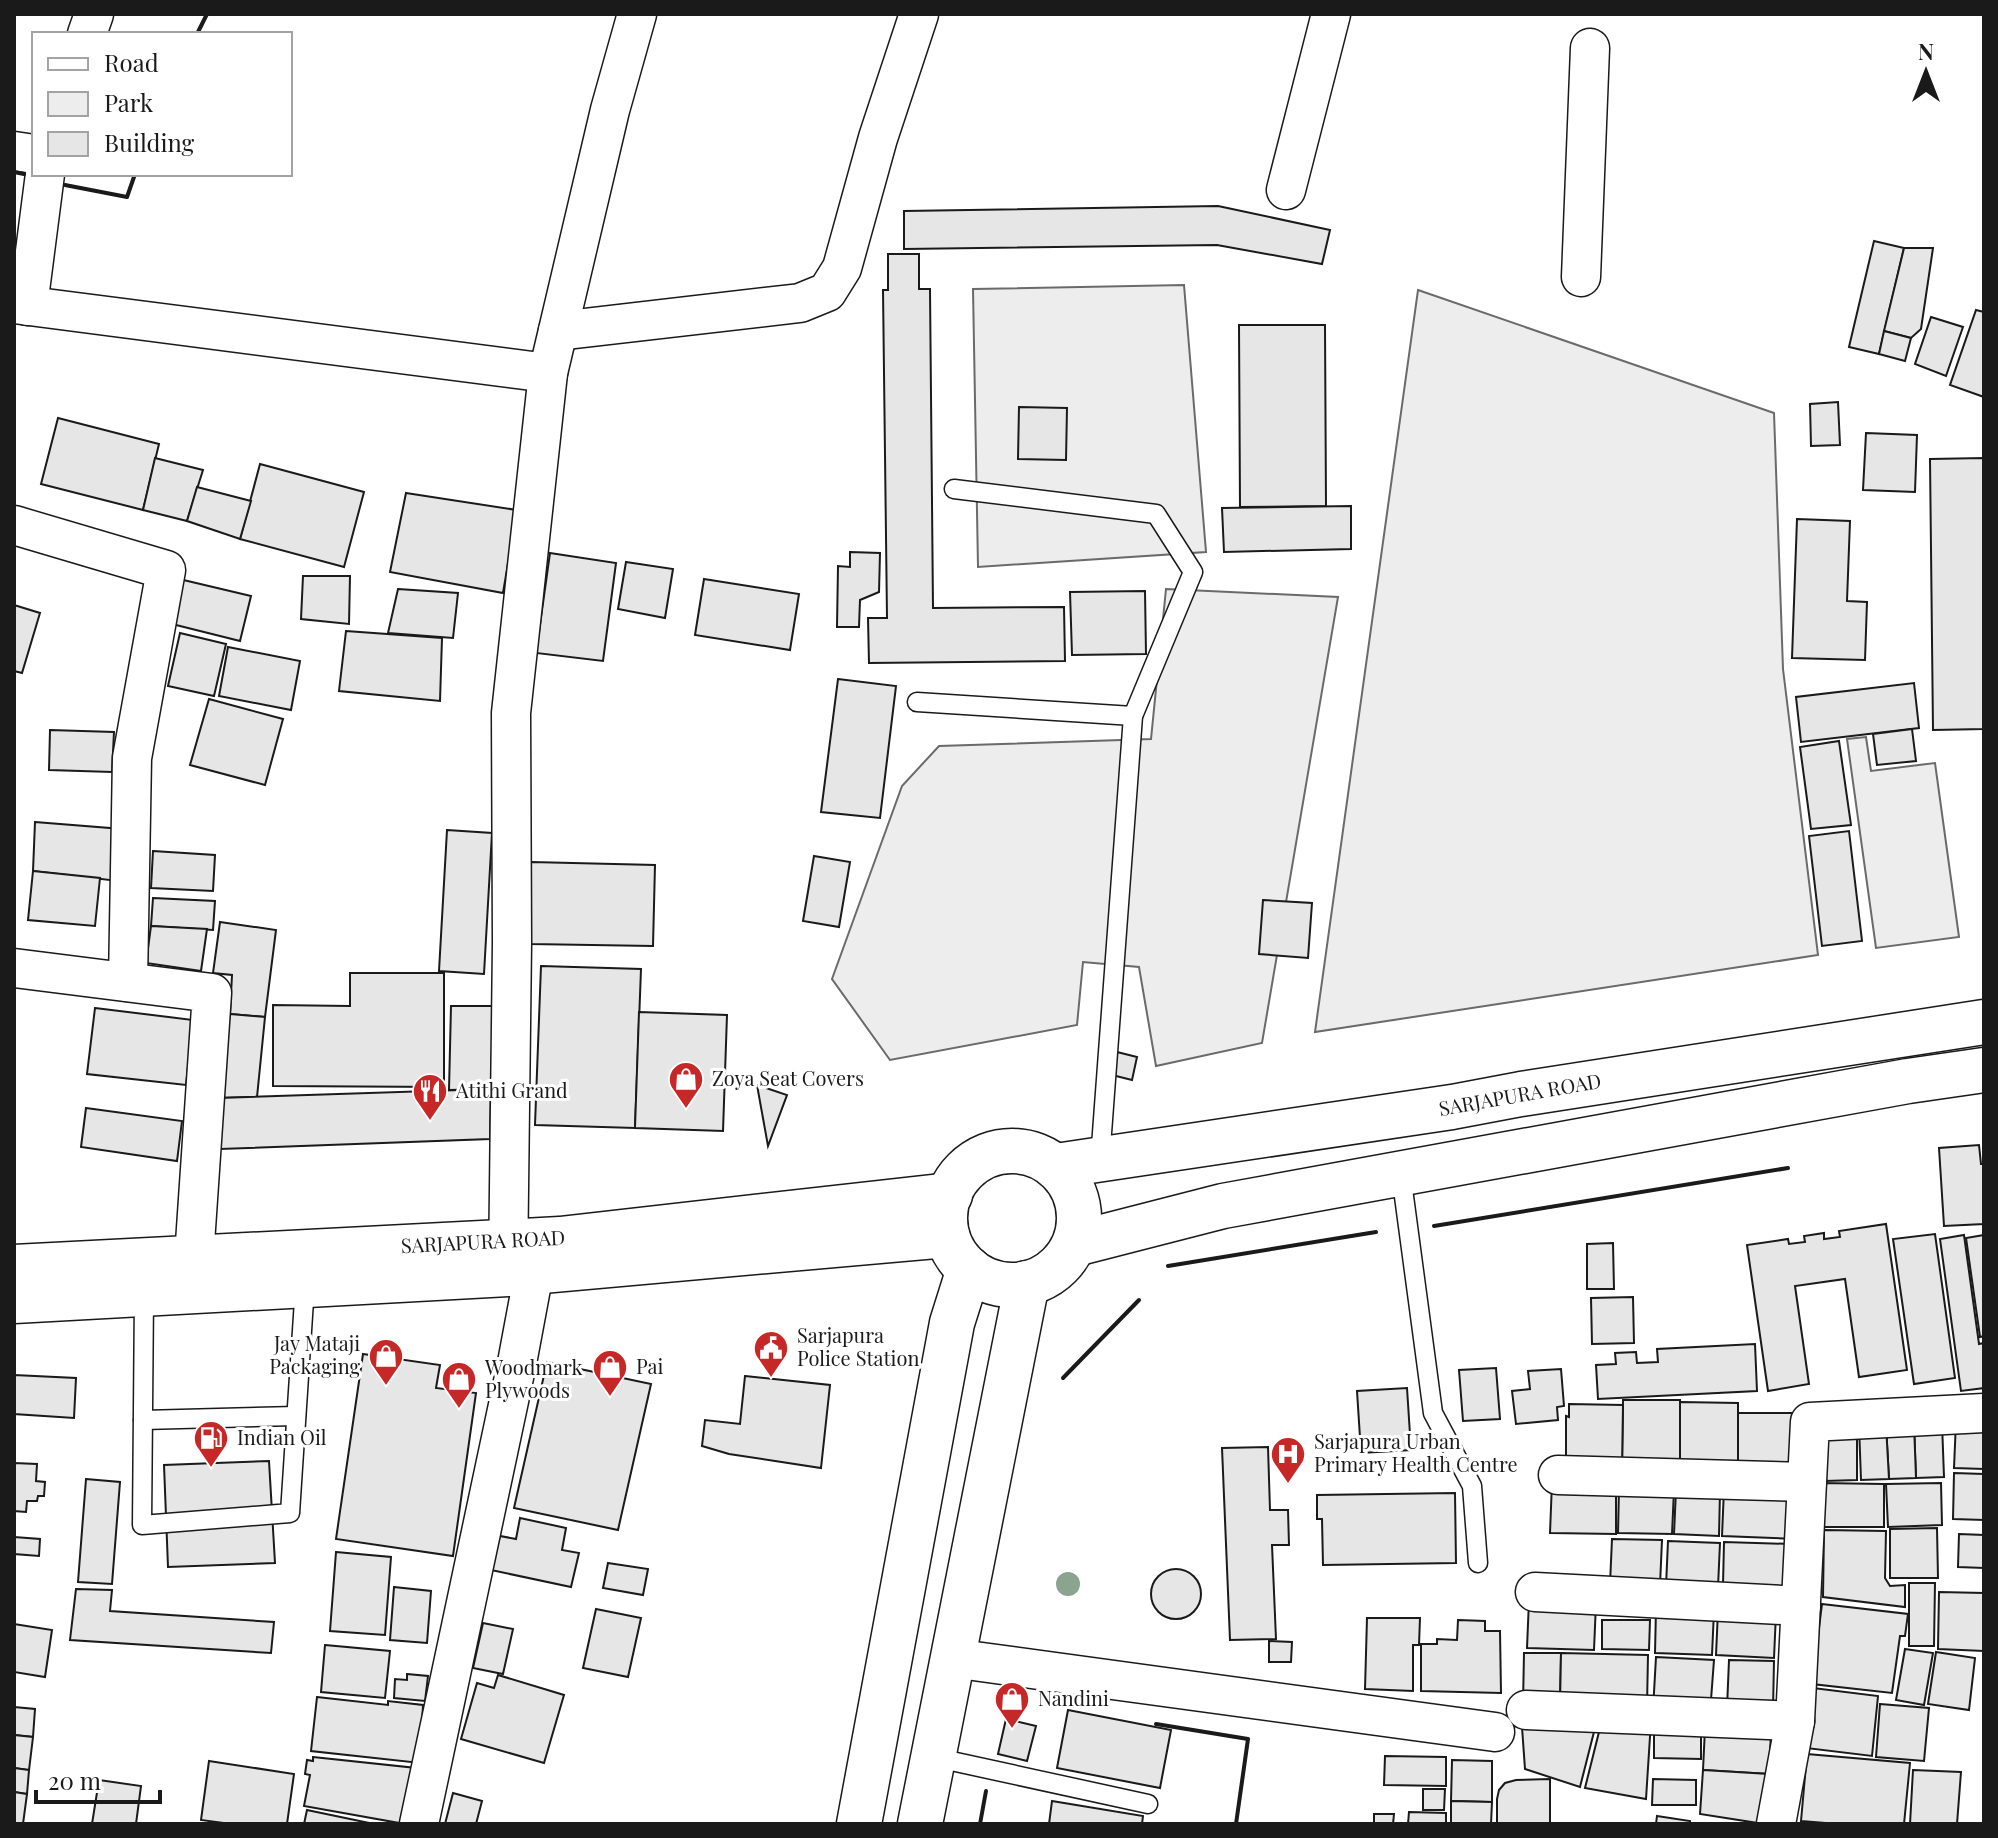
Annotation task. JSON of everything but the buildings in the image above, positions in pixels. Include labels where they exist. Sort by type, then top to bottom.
[{"type":"main road","name":"SARJAPURA ROAD","points":[[1056,1166],[1452,1107],[1984,1022]]},
{"type":"main road","points":[[1075,1244],[1223,1206],[1908,1081],[1984,1070]]},
{"type":"main road","points":[[1521,1094],[1536,1149]]},
{"type":"main road","points":[[859,1824],[952,1323],[955,1233],[960,1176],[975,1162],[995,1153],[1016,1151],[1037,1156],[1056,1166],[1070,1183],[1078,1202],[1080,1224],[1075,1244],[1063,1262],[1047,1276],[1027,1283],[1006,1285],[986,1280],[955,1233]]},
{"type":"main road","name":"SARJAPURA ROAD","points":[[14,1267],[121,1284],[305,1285],[517,1262],[576,1237],[955,1233]]},
{"type":"main road","name":"SARJAPURA ROAD","points":[[14,1301],[121,1284],[194,1258],[517,1262]]},
{"type":"main road","points":[[920,1824],[1027,1283]]},
{"type":"street","points":[[419,1824],[517,1363],[511,713],[548,373],[610,110],[637,14]]},
{"type":"street","points":[[558,331],[800,303],[827,292],[842,268],[878,138],[919,14]]},
{"type":"street","points":[[1286,190],[1331,14]]},
{"type":"street","points":[[1581,277],[1590,48]]},
{"type":"street","points":[[45,176],[21,305],[548,373]]},
{"type":"street","points":[[14,525],[166,570],[132,758],[128,982]]},
{"type":"street","points":[[14,968],[212,993],[194,1258]]},
{"type":"street","points":[[1776,1824],[1795,1721],[1810,1422],[1984,1413]]},
{"type":"street","points":[[1558,1475],[1807,1482]]},
{"type":"street","points":[[1535,1592],[1801,1606]]},
{"type":"street","points":[[952,1658],[1495,1732]]},
{"type":"street","points":[[1526,1710],[1795,1721]]},
{"type":"lane","points":[[954,489],[1156,514],[1193,572],[1133,716],[1100,1160]]},
{"type":"lane","points":[[917,702],[1133,716]]},
{"type":"lane","points":[[1401,1174],[1433,1413],[1472,1486],[1478,1563]]},
{"type":"lane","points":[[121,1284],[143,1420],[142,1525],[290,1513],[305,1285]]},
{"type":"lane","points":[[143,1420],[296,1416]]},
{"type":"lane","points":[[933,1757],[1148,1804]]},
{"type":"green space","points":[[1184,285],[1206,552],[978,567],[973,289]]},
{"type":"green space","points":[[1418,290],[1774,413],[1783,669],[1818,955],[1315,1032]]},
{"type":"green space","points":[[1166,589],[1338,597],[1262,1043],[1156,1066],[1139,967],[1083,962],[1077,1025],[890,1060],[832,979],[902,786],[939,746],[1151,739]]},
{"type":"green space","points":[[1866,737],[1871,771],[1935,763],[1959,937],[1876,948],[1847,739]]},
{"type":"wall","points":[[198,32],[207,14]]},
{"type":"wall","points":[[14,172],[24,174]]},
{"type":"wall","points":[[65,185],[127,197],[134,176]]},
{"type":"wall","points":[[1434,1226],[1788,1168]]},
{"type":"wall","points":[[1168,1266],[1376,1232]]},
{"type":"wall","points":[[1063,1378],[1139,1300]]},
{"type":"wall","points":[[1156,1724],[1248,1739],[1236,1824]]},
{"type":"wall","points":[[980,1824],[986,1791]]},
{"type":"place","name":"Zoya Seat Covers","points":[[686,1110]]},
{"type":"place","name":"Atithi Grand","points":[[430,1122]]},
{"type":"place","name":"Sarjapura Police Station","points":[[771,1379]]},
{"type":"place","name":"Jay Mataji Packaging","points":[[386,1387]]},
{"type":"place","name":"Pai","points":[[610,1398]]},
{"type":"place","name":"Woodmark Plywoods","points":[[459,1410]]},
{"type":"place","name":"Indian Oil","points":[[211,1469]]},
{"type":"place","name":"Sarjapura Urban Primary Health Centre","points":[[1288,1485]]},
{"type":"place","name":"Nandini","points":[[1012,1730]]}]
